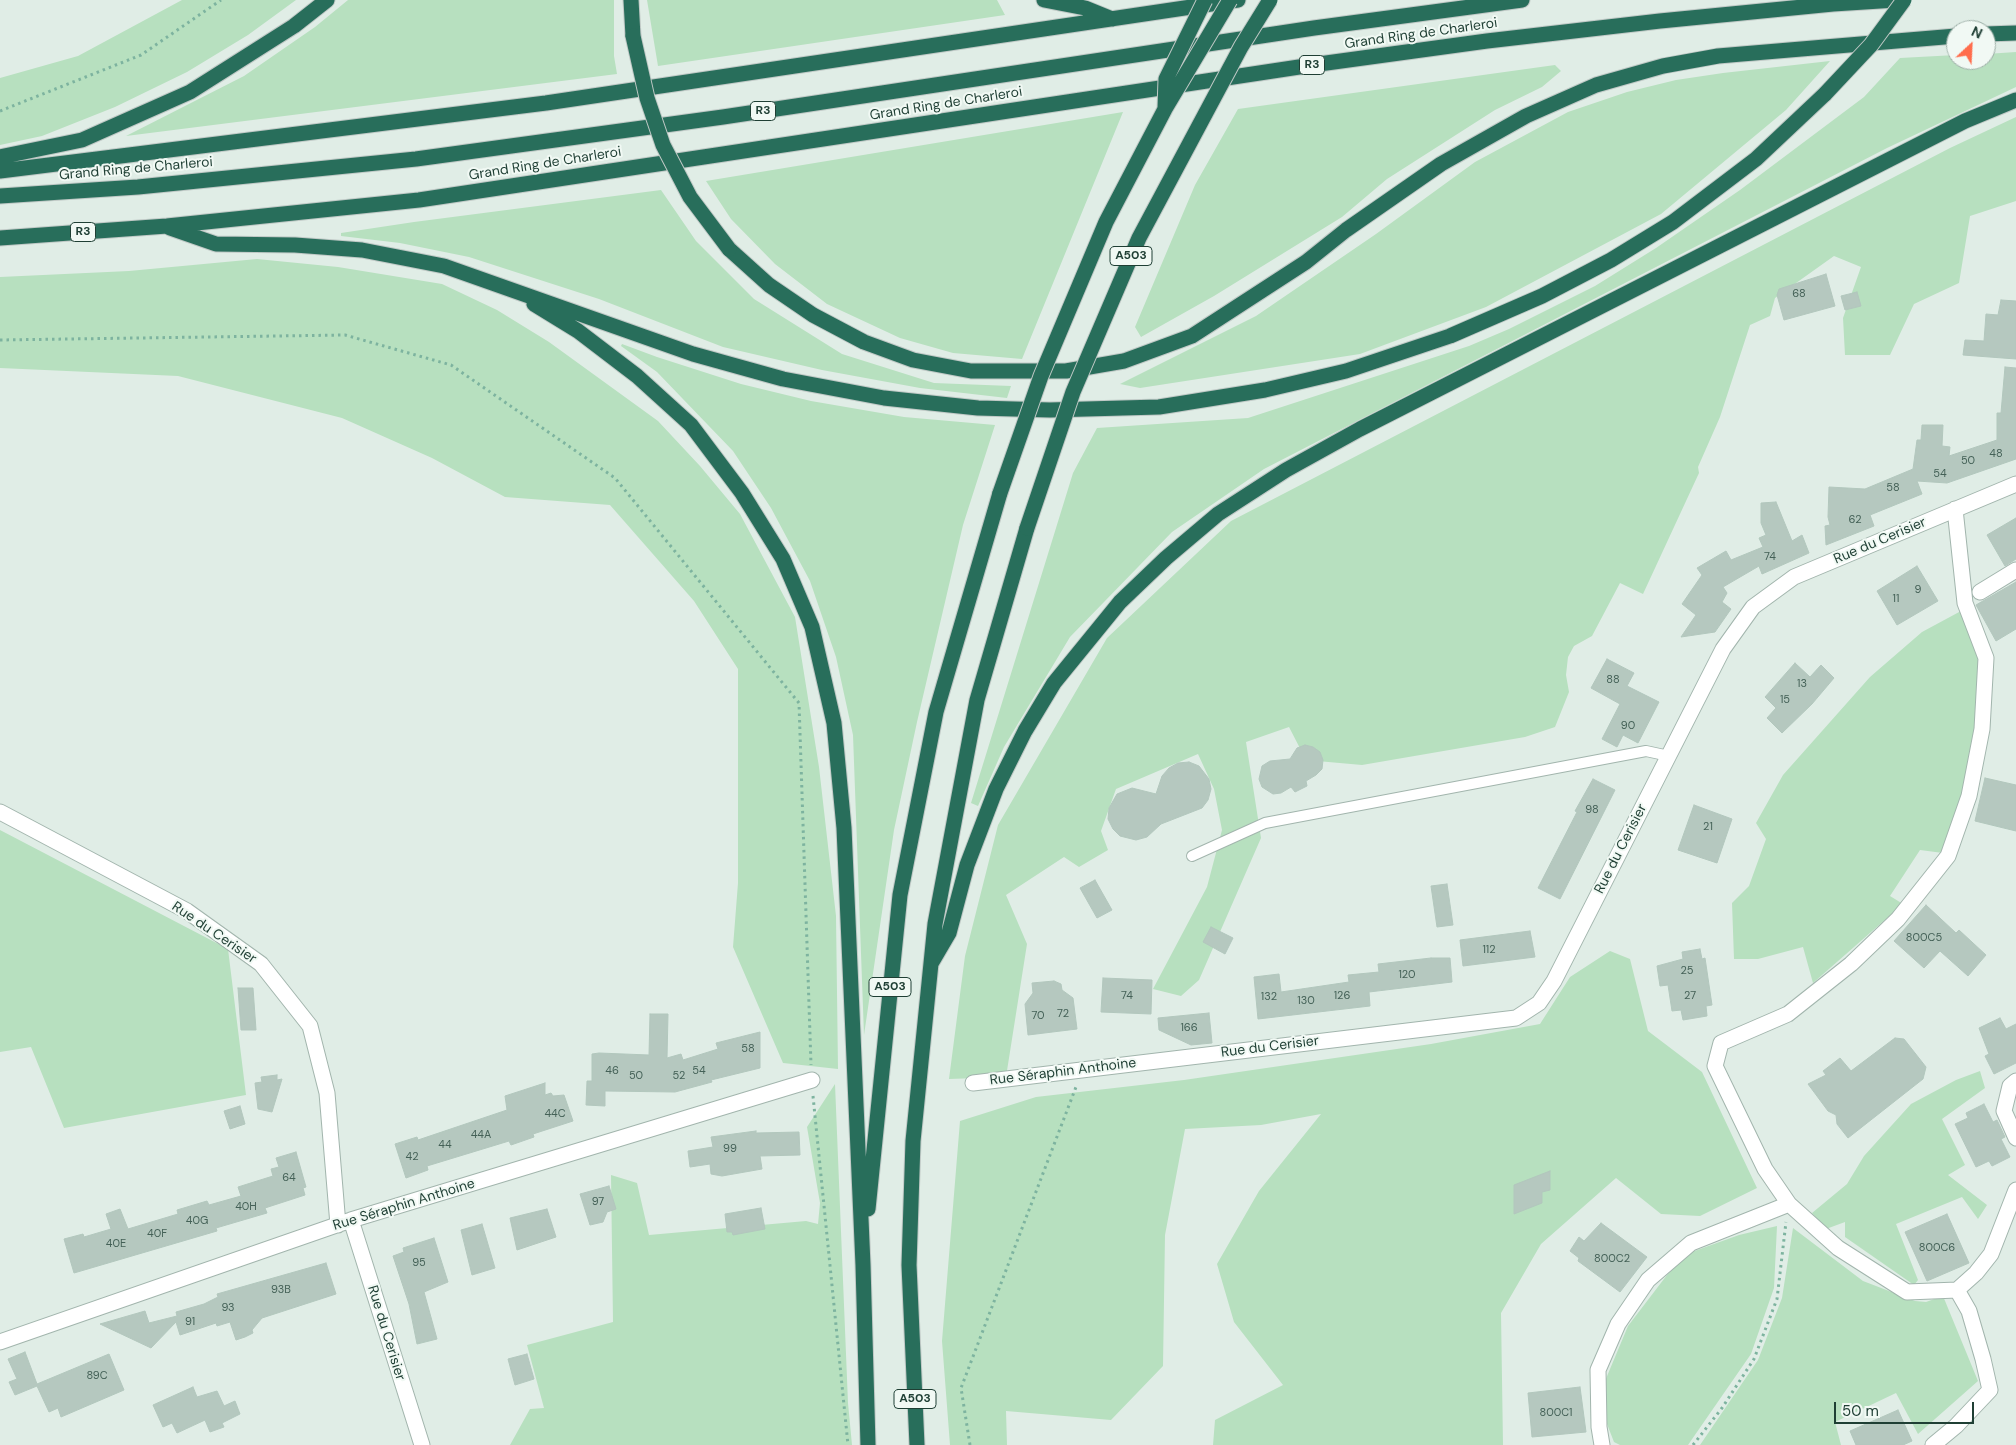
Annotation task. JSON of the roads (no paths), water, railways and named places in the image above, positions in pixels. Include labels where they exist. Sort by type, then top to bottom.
[{"type":"highway","points":[[0,157],[82,140],[190,92],[294,26],[327,0]]},
{"type":"highway","points":[[630,0],[634,36],[647,98],[663,145],[690,197],[729,249],[769,285],[813,315],[864,342],[913,360],[971,371],[1066,371],[1124,360],[1192,336],[1306,262],[1346,230],[1441,164],[1526,116],[1596,85],[1663,66],[1718,56],[1946,37]]},
{"type":"highway","points":[[1044,0],[1085,8],[1113,20]]},
{"type":"highway","points":[[1165,109],[1166,79],[1205,0]]},
{"type":"highway","name":"A503","points":[[868,1445],[862,1265],[900,895],[936,712],[1000,493],[1041,376],[1106,222],[1165,109],[1230,0]]},
{"type":"highway","points":[[0,171],[546,103],[1238,0]]},
{"type":"highway","name":"A503","points":[[916,1445],[909,1265],[913,1141],[943,874],[977,700],[1027,528],[1073,392],[1139,238],[1241,47],[1270,0]]},
{"type":"highway","name":"Grand Ring de Charleroi","points":[[0,196],[138,187],[416,159],[733,116],[1314,28],[1522,0]]},
{"type":"highway","name":"Grand Ring de Charleroi","points":[[0,238],[167,226],[418,200],[1319,64],[1486,41],[1679,19],[1833,4],[1896,0]]},
{"type":"highway","points":[[167,226],[216,244],[295,245],[362,250],[444,266],[693,354],[783,379],[884,398],[978,408],[1050,410],[1159,406],[1265,390],[1346,371],[1450,336],[1542,296],[1612,260],[1673,222],[1756,159],[1826,94],[1871,45],[1904,0]]},
{"type":"highway","points":[[1996,34],[2016,33]]},
{"type":"highway","points":[[932,962],[949,933],[967,865],[996,789],[1024,731],[1054,683],[1120,602],[1166,558],[1218,514],[1286,470],[1360,429],[1965,121],[2016,100]]},
{"type":"highway","points":[[503,286],[578,331],[637,376],[691,425],[742,493],[778,551],[812,627],[834,723],[844,828],[862,1265]]},
{"type":"street","name":"Rue du Cerisier","points":[[1153,1062],[1516,1018],[1540,1002],[1554,981],[1723,649],[1753,607],[1794,577],[2016,484]]},
{"type":"street","points":[[1955,509],[1965,603],[1986,658],[1982,729],[1969,796],[1948,856],[1898,919],[1851,964],[1788,1014],[1721,1043],[1715,1066],[1765,1168],[1790,1204],[1838,1248],[1906,1292],[1957,1290],[1976,1273],[1991,1254],[2016,1190]]},
{"type":"street","points":[[1980,592],[2016,570]]},
{"type":"street","name":"Rue du Cerisier","points":[[0,812],[187,911],[261,964],[310,1026],[327,1093],[344,1223],[422,1445]]},
{"type":"street","name":"Rue Séraphin Anthoine","points":[[973,1083],[1153,1062]]},
{"type":"street","name":"Rue Séraphin Anthoine","points":[[0,1342],[344,1223],[812,1080]]},
{"type":"street","points":[[2016,1081],[2010,1086],[2004,1111],[2012,1134],[2016,1138]]},
{"type":"street","points":[[1602,1445],[1599,1427],[1598,1370],[1618,1324],[1648,1280],[1691,1242],[1790,1204]]},
{"type":"street","points":[[1933,1445],[1956,1426],[1990,1390],[1968,1311],[1957,1290]]},
{"type":"lane","points":[[1192,856],[1265,823],[1646,751],[1669,756]]}]
